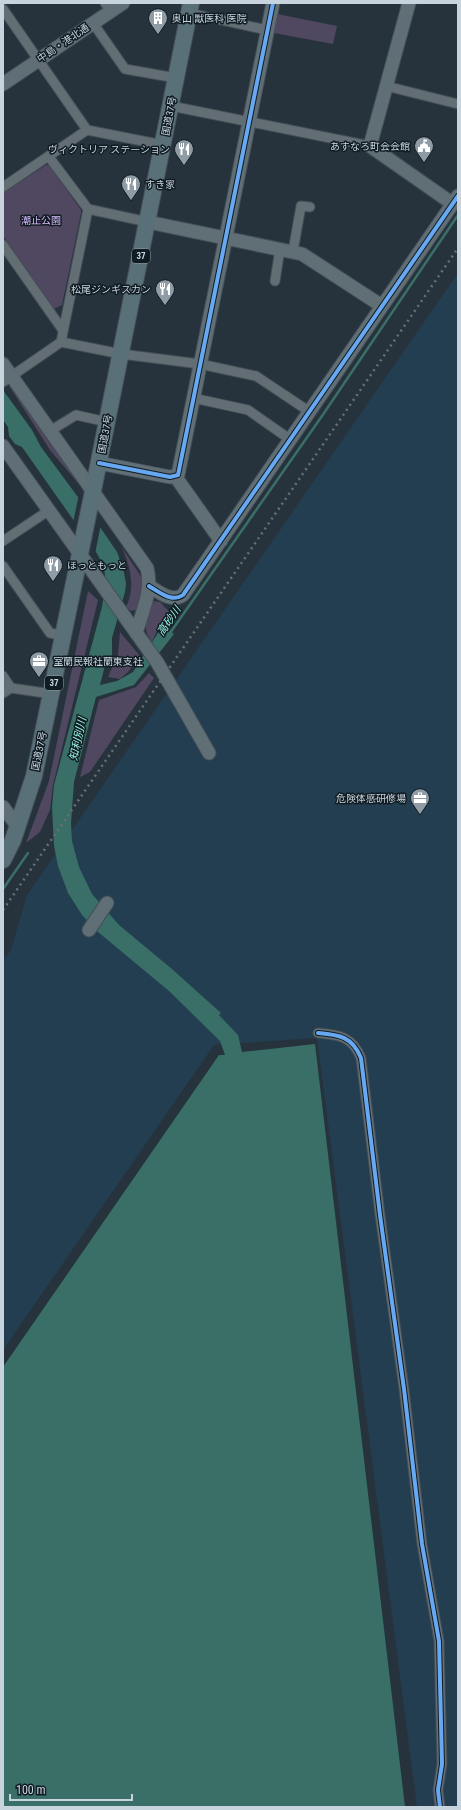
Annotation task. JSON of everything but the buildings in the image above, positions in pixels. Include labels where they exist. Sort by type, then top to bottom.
[{"type":"highway","name":"国道37号","points":[[3,860],[13,840],[34,776],[52,694],[190,8]]},
{"type":"street","name":"中島・港北通","points":[[3,84],[93,23],[108,7],[123,3]]},
{"type":"street","points":[[99,463],[170,477],[178,475],[273,3]]},
{"type":"street","points":[[370,146],[409,3]]},
{"type":"street","points":[[190,8],[268,30]]},
{"type":"street","points":[[3,9],[88,130],[163,145]]},
{"type":"street","points":[[93,23],[125,69],[176,78]]},
{"type":"street","points":[[386,86],[458,104]]},
{"type":"street","points":[[149,586],[171,598],[178,598],[183,595],[455,200],[370,146],[171,106]]},
{"type":"street","points":[[3,188],[88,130]]},
{"type":"street","points":[[49,157],[88,209],[286,250],[311,258],[382,306]]},
{"type":"street","points":[[276,281],[301,206],[310,206]]},
{"type":"street","points":[[61,342],[62,329],[88,209]]},
{"type":"street","points":[[3,245],[62,329]]},
{"type":"street","points":[[7,379],[61,342],[121,354],[200,364],[256,376],[310,412]]},
{"type":"street","points":[[3,364],[7,379],[50,431],[147,568],[149,586],[136,633]]},
{"type":"street","points":[[193,398],[248,410],[291,440]]},
{"type":"street","points":[[50,431],[76,415],[107,422]]},
{"type":"street","points":[[3,446],[157,662],[209,754]]},
{"type":"street","points":[[175,476],[221,541]]},
{"type":"street","points":[[3,542],[48,511]]},
{"type":"street","points":[[3,566],[50,633],[64,636]]},
{"type":"street","points":[[3,676],[11,688]]},
{"type":"street","points":[[3,693],[11,688],[52,694]]},
{"type":"street","points":[[3,807],[18,826]]},
{"type":"street","points":[[89,930],[107,903]]},
{"type":"street","points":[[318,1033],[339,1035],[350,1041],[357,1048],[360,1058],[404,1389],[422,1544],[440,1641],[442,1764],[438,1790],[440,1807]]},
{"type":"shaded area","points":[[458,273],[458,1807],[417,1807],[317,1038],[214,1045],[3,1350],[3,961],[11,950],[27,895]]},
{"type":"green space","points":[[277,14],[337,26],[333,44],[274,33]]},
{"type":"green space","name":"潮止公園","points":[[46,165],[49,165],[81,210],[62,305],[54,309],[3,236],[3,193]]},
{"type":"green space","points":[[10,383],[79,480],[78,483],[50,450],[8,384]]},
{"type":"green space","points":[[121,546],[142,578],[143,587],[138,607],[136,610],[131,611],[126,607],[131,592],[131,576]]},
{"type":"green space","points":[[88,591],[98,600],[53,785],[50,810],[40,832],[26,843],[49,781]]},
{"type":"green space","points":[[152,601],[160,602],[173,616],[169,625],[157,631],[152,642],[147,632],[146,622]]},
{"type":"green space","points":[[120,632],[140,656],[128,672],[120,679],[108,677],[118,654]]},
{"type":"green space","points":[[149,673],[154,678],[90,772],[80,777],[99,700],[136,687]]},
{"type":"water","name":"知利別川","points":[[3,390],[32,430],[41,447],[117,552],[123,568],[126,583],[125,592],[112,638],[112,656],[105,665],[100,685],[117,681],[133,672],[158,633],[167,629],[174,634],[134,685],[96,697],[74,782],[71,823],[72,841],[79,867],[92,894],[119,925],[172,969],[221,1013],[219,1015],[238,1035],[242,1052],[315,1044],[405,1807],[3,1807],[3,1367],[219,1055],[225,1055],[220,1041],[169,991],[98,932],[82,915],[68,893],[58,866],[54,846],[52,807],[54,785],[102,607],[105,591],[105,572],[96,552],[22,447],[15,444],[9,436],[8,427],[3,420]]},
{"type":"pier","points":[[79,494],[101,524],[95,554],[73,523]]},
{"type":"waterway","name":"高砂川","points":[[170,633],[322,416],[458,215]]},
{"type":"waterway","points":[[3,889],[28,853]]},
{"type":"railway","points":[[3,910],[458,248]]},
{"type":"cycle path","points":[[99,463],[170,477],[178,475],[273,3]]},
{"type":"cycle path","points":[[149,586],[166,596],[174,598],[183,595],[458,196]]},
{"type":"cycle path","points":[[318,1033],[344,1038],[353,1045],[361,1058],[380,1215],[404,1389],[422,1544],[439,1641],[442,1764],[438,1790],[440,1807]]},
{"type":"place","name":"奥山 獣医科 医院","points":[[158,35]]},
{"type":"place","name":"あすなろ町会会館","points":[[424,163]]},
{"type":"place","name":"ヴィクトリア ステーション","points":[[184,166]]},
{"type":"place","name":"すき家","points":[[131,201]]},
{"type":"place","name":"松尾ジンギスカン","points":[[165,306]]},
{"type":"place","name":"ほっともっと","points":[[53,582]]},
{"type":"place","name":"室蘭民報社蘭東支社","points":[[39,678]]},
{"type":"place","name":"危険体感研修場","points":[[420,815]]}]
